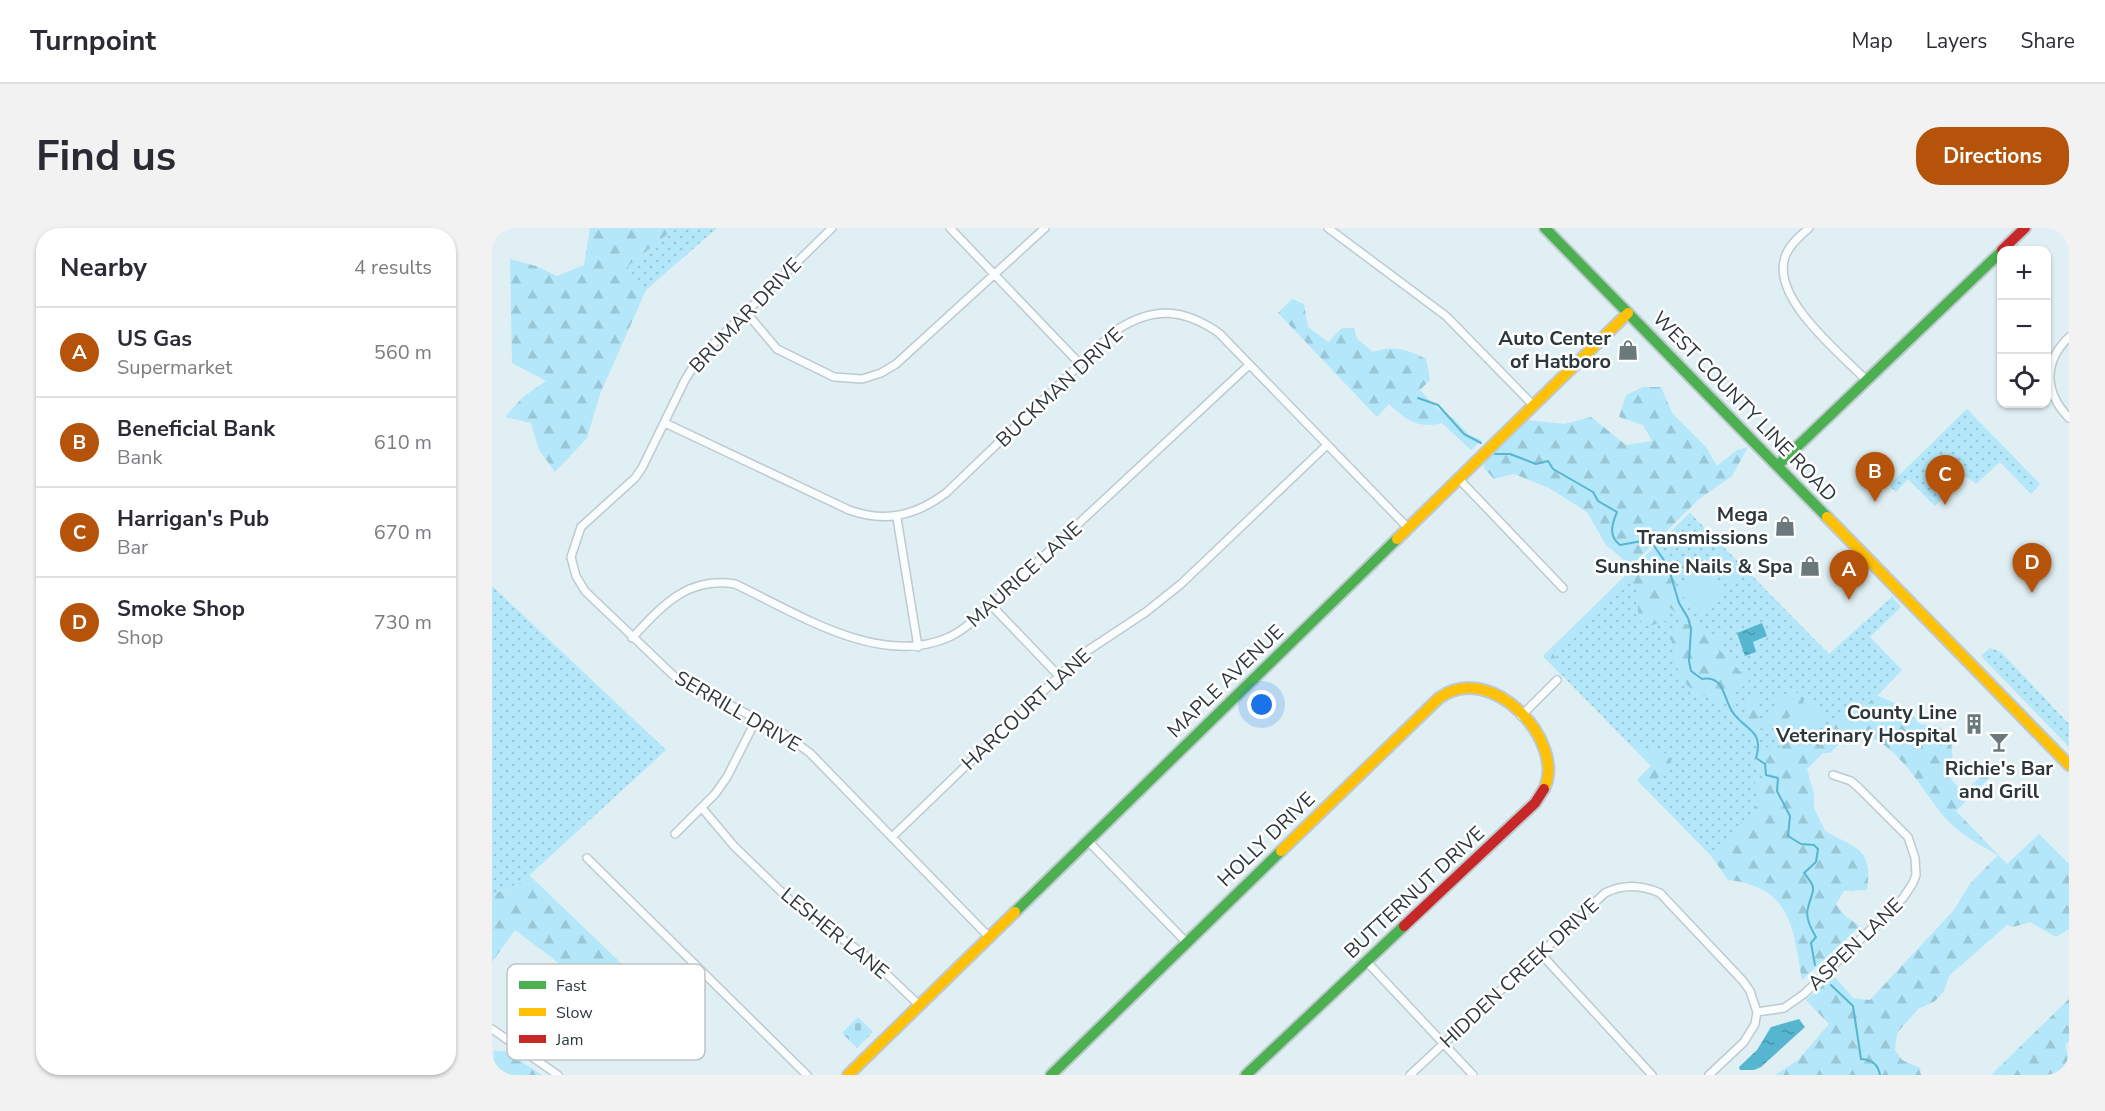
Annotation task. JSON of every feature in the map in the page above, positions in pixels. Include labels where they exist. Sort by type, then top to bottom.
[{"type":"street","name":"BRUMAR DRIVE","points":[[571,557],[582,528],[635,478],[691,368],[745,311],[832,228]]},
{"type":"street","points":[[950,228],[1080,364]]},
{"type":"street","points":[[745,311],[777,349],[834,377],[862,379],[881,373],[896,364],[1045,228]]},
{"type":"street","points":[[1328,228],[1446,316],[1532,404]]},
{"type":"street","name":"WEST COUNTY LINE ROAD","points":[[1545,228],[2069,765]]},
{"type":"street","points":[[1809,228],[1793,243],[1785,256],[1782,274],[1786,289],[1796,306],[1866,380]]},
{"type":"street","points":[[2006,246],[2025,228]]},
{"type":"street","points":[[1778,465],[1997,255]]},
{"type":"street","name":"BUCKMAN DRIVE","points":[[665,423],[849,510],[871,516],[897,518],[922,509],[946,494],[1080,364],[1130,321],[1163,312],[1186,315],[1219,333],[1407,527]]},
{"type":"street","name":"MAPLE AVENUE","points":[[848,1075],[1532,404],[1628,313]]},
{"type":"street","points":[[2069,337],[2060,346],[2050,364],[2049,381],[2057,404],[2069,417]]},
{"type":"street","name":"MAURICE LANE","points":[[632,638],[678,593],[700,584],[724,582],[735,584],[859,640],[897,647],[918,647],[949,637],[963,629],[991,605],[1249,365]]},
{"type":"street","name":"HARCOURT LANE","points":[[892,837],[1081,655],[1146,612],[1181,584],[1327,445]]},
{"type":"street","points":[[1458,478],[1563,588]]},
{"type":"street","points":[[897,518],[918,647]]},
{"type":"street","name":"SERRILL DRIVE","points":[[571,557],[576,576],[585,591],[632,638],[674,676],[780,731],[810,753],[990,938]]},
{"type":"street","points":[[991,605],[1059,676]]},
{"type":"street","points":[[1521,716],[1557,680]]},
{"type":"street","name":"HOLLY DRIVE","points":[[1051,1075],[1445,692],[1459,687],[1484,688],[1500,696],[1521,716]]},
{"type":"street","name":"BUTTERNUT DRIVE","points":[[1246,1075],[1535,803],[1546,785],[1549,757],[1541,740],[1521,716]]},
{"type":"street","points":[[675,834],[702,808],[727,777],[757,718]]},
{"type":"street","name":"ASPEN LANE","points":[[1757,1012],[1784,1008],[1804,994],[1903,898],[1916,875],[1914,850],[1908,837],[1851,781],[1833,775]]},
{"type":"street","name":"LESHER LANE","points":[[702,808],[734,846],[797,907],[872,960],[919,1005]]},
{"type":"street","points":[[1088,841],[1186,942]]},
{"type":"street","points":[[587,858],[694,964]]},
{"type":"street","name":"HIDDEN CREEK DRIVE","points":[[1410,1075],[1605,894],[1622,888],[1651,889],[1660,893],[1743,981],[1750,991],[1757,1012]]},
{"type":"street","points":[[1541,954],[1652,1075]]},
{"type":"street","points":[[1367,962],[1473,1075]]},
{"type":"street","points":[[705,974],[807,1075]]},
{"type":"street","points":[[1709,1075],[1744,1042],[1755,1024],[1757,1012]]},
{"type":"street","points":[[492,1029],[507,1039]]},
{"type":"street","points":[[536,1060],[558,1075]]},
{"type":"green space","points":[[590,228],[675,228],[627,267],[646,290],[600,394],[587,438],[555,472],[539,450],[531,423],[505,417],[523,397],[546,381],[512,363],[510,259],[536,266],[557,276],[584,265]]},
{"type":"green space","points":[[675,228],[717,228],[646,290],[626,268]]},
{"type":"green space","points":[[1292,299],[1304,304],[1308,327],[1328,342],[1342,328],[1354,328],[1357,339],[1373,352],[1400,349],[1426,359],[1430,380],[1420,390],[1469,435],[1482,440],[1471,450],[1442,423],[1426,425],[1413,422],[1389,404],[1377,417],[1278,313]]},
{"type":"green space","points":[[1643,387],[1661,387],[1672,413],[1706,447],[1717,466],[1737,450],[1748,447],[1732,476],[1699,499],[1631,566],[1606,545],[1587,512],[1549,488],[1514,474],[1494,479],[1483,467],[1488,455],[1527,420],[1564,424],[1591,417],[1626,445],[1652,441],[1643,425],[1619,417],[1626,395]]},
{"type":"green space","points":[[1967,409],[2040,484],[2031,494],[2000,462],[1976,484],[1965,476],[1935,506],[1908,479],[1896,492],[1889,485]]},
{"type":"green space","points":[[1690,513],[1829,654],[1892,597],[1901,607],[1870,637],[1902,670],[1717,862],[1637,780],[1651,766],[1543,656]]},
{"type":"green space","points":[[1690,513],[1694,517],[1659,548],[1677,571],[1676,587],[1687,601],[1686,621],[1669,607],[1666,612],[1669,620],[1649,626],[1641,622],[1638,614],[1638,586],[1628,582],[1553,653],[1563,677],[1543,656]]},
{"type":"green space","points":[[1720,553],[1741,573],[1729,585],[1709,564]]},
{"type":"green space","points":[[1700,566],[1727,593],[1705,615],[1678,587]]},
{"type":"green space","points":[[492,586],[666,750],[522,882],[492,895]]},
{"type":"green space","points":[[1684,624],[1697,625],[1710,636],[1721,638],[1718,650],[1735,660],[1736,669],[1749,676],[1748,684],[1736,690],[1731,703],[1727,705],[1696,693],[1687,685],[1673,661],[1675,651],[1670,637]]},
{"type":"green space","points":[[1990,648],[2001,652],[2069,724],[2069,747],[1981,656]]},
{"type":"green space","points":[[1799,692],[1804,699],[1803,705],[1776,729],[1766,724],[1757,732],[1748,719],[1746,703],[1750,694],[1758,697],[1756,713],[1761,720],[1766,720],[1778,706],[1778,695],[1783,693],[1789,696]]},
{"type":"green space","points":[[1876,695],[1906,708],[1920,724],[1940,727],[1951,739],[1953,765],[1945,773],[1964,793],[1984,773],[1990,777],[1956,811],[2007,864],[2039,834],[2069,864],[2069,929],[2056,937],[2030,922],[2013,927],[2007,925],[1949,976],[1944,991],[1935,1001],[1918,1009],[1897,1033],[1895,1050],[1902,1060],[1920,1068],[1921,1075],[1775,1075],[1798,1060],[1829,1024],[1806,1000],[1834,976],[1853,998],[1870,1000],[1954,910],[1969,885],[1998,855],[1965,836],[1948,821],[1894,753],[1866,736],[1850,734],[1830,753],[1823,753],[1807,769],[1814,794],[1814,808],[1825,831],[1853,846],[1865,857],[1868,876],[1867,890],[1844,891],[1836,904],[1846,917],[1860,926],[1802,980],[1791,926],[1777,900],[1765,891],[1749,884],[1728,880],[1710,854],[1761,803],[1753,788],[1755,782],[1762,778],[1754,757],[1757,751],[1766,747],[1776,751],[1784,742],[1809,740],[1819,730],[1831,731],[1839,717],[1844,715],[1851,722]]},
{"type":"green space","points":[[1809,698],[1825,715],[1797,742],[1781,726]]},
{"type":"green space","points":[[1631,745],[1668,754],[1671,761],[1669,768],[1646,789],[1637,780],[1651,766]]},
{"type":"green space","points":[[529,875],[622,964],[559,964],[515,930],[492,962],[492,895],[522,882]]},
{"type":"green space","points":[[2069,999],[2069,1042],[2066,1044],[2069,1075],[1991,1075]]},
{"type":"green space","points":[[858,1017],[873,1032],[857,1048],[842,1033]]},
{"type":"green space","points":[[494,1051],[505,1051],[507,1060],[519,1060],[542,1075],[492,1075]]},
{"type":"water","points":[[1762,623],[1767,636],[1753,642],[1756,652],[1745,656],[1737,633]]},
{"type":"water","points":[[1799,1019],[1805,1027],[1761,1067],[1754,1070],[1740,1070],[1739,1067],[1757,1050],[1771,1027]]},
{"type":"waterway","points":[[1418,398],[1438,405],[1464,434],[1481,443]]},
{"type":"waterway","points":[[1495,454],[1510,454],[1536,464],[1548,461],[1553,469],[1593,492],[1598,501],[1617,512],[1612,534],[1620,545],[1642,541],[1652,543],[1668,566],[1679,603],[1688,618],[1691,629],[1689,661],[1691,671],[1702,679],[1710,679],[1720,685],[1730,709],[1756,737],[1758,742],[1756,758],[1765,764],[1766,775],[1778,778],[1777,791],[1790,816],[1788,836],[1801,844],[1814,845],[1818,849],[1816,862],[1804,873],[1813,887],[1807,915],[1816,937],[1811,943],[1815,965]]},
{"type":"waterway","points":[[1831,985],[1853,1006],[1861,1059],[1874,1063],[1880,1075]]},
{"type":"traffic: fast","points":[[1545,228],[1827,517]]},
{"type":"traffic: fast","points":[[1778,465],[1997,256]]},
{"type":"traffic: fast","points":[[1015,912],[1397,539]]},
{"type":"traffic: fast","points":[[1051,1075],[1281,851]]},
{"type":"traffic: fast","points":[[1246,1075],[1404,926]]},
{"type":"traffic: slow","points":[[1397,539],[1628,313]]},
{"type":"traffic: slow","points":[[1827,517],[2069,765]]},
{"type":"traffic: slow","points":[[1281,851],[1439,698],[1460,689],[1481,689],[1502,698],[1520,712],[1535,730],[1545,750],[1548,770],[1544,789]]},
{"type":"traffic: slow","points":[[848,1075],[1015,912]]},
{"type":"traffic: jam","points":[[2006,246],[2025,228]]},
{"type":"traffic: jam","points":[[1404,926],[1535,803],[1544,789]]},
{"type":"place","name":"Auto Center of Hatboro","points":[[1628,350]]},
{"type":"place","name":"Beneficial Bank","points":[[1875,502]]},
{"type":"place","name":"Harrigan's Pub","points":[[1945,505]]},
{"type":"place","name":"Mega Transmissions","points":[[1785,526]]},
{"type":"place","name":"Sunshine Nails & Spa","points":[[1810,566]]},
{"type":"place","name":"Smoke Shop","points":[[2032,593]]},
{"type":"place","name":"US Gas","points":[[1849,600]]},
{"type":"place","name":"County Line Veterinary Hospital","points":[[1974,724]]},
{"type":"place","name":"Richie's Bar and Grill","points":[[1999,742]]}]
